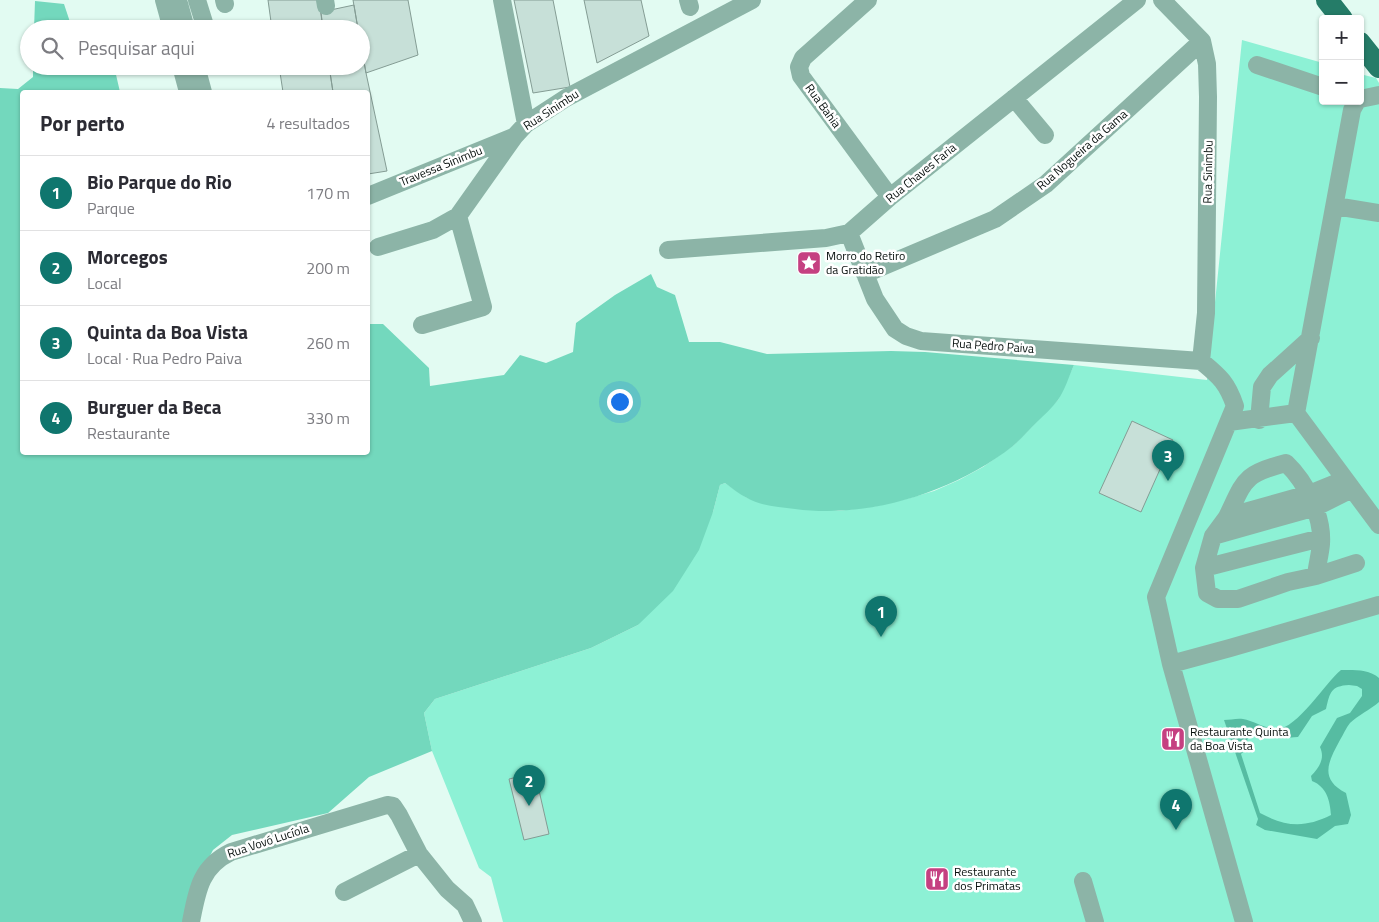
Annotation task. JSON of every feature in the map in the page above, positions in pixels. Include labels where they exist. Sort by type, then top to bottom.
[{"type":"main road","points":[[1327,0],[1339,15]]},
{"type":"main road","points":[[1364,48],[1379,67]]},
{"type":"street","points":[[164,0],[170,20]]},
{"type":"street","points":[[178,0],[184,20]]},
{"type":"street","points":[[197,0],[203,20]]},
{"type":"street","points":[[502,0],[526,124]]},
{"type":"street","name":"Rua Sinimbu","points":[[378,247],[433,230],[458,216],[514,137],[526,124],[566,98],[752,0]]},
{"type":"street","name":"Rua Bahia","points":[[868,0],[803,58],[799,67],[801,76],[890,198]]},
{"type":"street","name":"Rua Chaves Faria","points":[[668,250],[826,238],[848,233],[1137,0]]},
{"type":"street","points":[[1162,0],[1202,41]]},
{"type":"street","name":"Rua Sinimbu","points":[[1201,361],[1206,313],[1208,106],[1207,64],[1202,41]]},
{"type":"street","name":"Rua Nogueira da Gama","points":[[866,274],[995,219],[1046,184],[1202,41]]},
{"type":"street","points":[[1256,65],[1319,87]]},
{"type":"street","points":[[183,75],[187,90]]},
{"type":"street","points":[[198,75],[202,90]]},
{"type":"street","points":[[1364,99],[1379,95]]},
{"type":"street","points":[[1014,98],[1045,135]]},
{"type":"street","points":[[1356,105],[1352,110],[1296,413],[1379,525]]},
{"type":"street","name":"Travessa Sinimbu","points":[[370,195],[514,137]]},
{"type":"street","points":[[1335,206],[1379,213]]},
{"type":"street","points":[[422,325],[483,307],[458,216]]},
{"type":"street","name":"Rua Pedro Paiva","points":[[848,233],[875,299],[895,329],[906,336],[921,341],[1201,361]]},
{"type":"street","points":[[1258,420],[1262,387],[1274,371],[1311,338]]},
{"type":"street","points":[[1201,361],[1223,379],[1231,393],[1235,406],[1156,597],[1172,664],[1244,922]]},
{"type":"street","points":[[1229,422],[1258,420],[1296,413]]},
{"type":"street","points":[[1316,576],[1321,538],[1312,500],[1295,472],[1286,464],[1266,468],[1249,476],[1227,517],[1213,536],[1204,568],[1207,593],[1218,599],[1238,599],[1288,582],[1316,576],[1356,563]]},
{"type":"street","points":[[1213,536],[1312,500],[1348,484]]},
{"type":"street","points":[[1227,517],[1312,500]]},
{"type":"street","points":[[1204,568],[1321,538]]},
{"type":"street","points":[[1172,664],[1379,604]]},
{"type":"street","name":"Rua Vovó Lucíola","points":[[191,922],[197,889],[207,870],[218,858],[240,849],[387,805],[393,806],[399,815],[419,854]]},
{"type":"street","points":[[344,892],[419,854],[447,888],[465,905],[473,922]]},
{"type":"street","points":[[1083,881],[1095,922]]},
{"type":"shaded area","points":[[35,1],[64,4],[69,20],[34,20]]},
{"type":"shaded area","points":[[1242,40],[1319,62],[1319,105],[1364,105],[1364,75],[1376,78],[1379,83],[1379,922],[503,922],[491,877],[479,868],[432,751],[424,713],[435,699],[591,648],[638,625],[713,512],[720,485],[725,483],[747,498],[838,511],[877,506],[934,491],[959,480],[983,467],[1014,445],[1058,400],[1074,365],[1207,380]]},
{"type":"shaded area","points":[[33,75],[116,75],[120,90],[20,90],[20,455],[370,455],[370,324],[383,324],[429,368],[430,386],[504,375],[520,355],[546,363],[573,352],[576,323],[615,295],[651,274],[657,287],[675,295],[689,342],[720,342],[767,354],[925,352],[1074,365],[1058,400],[1013,446],[964,477],[938,489],[881,506],[823,511],[776,507],[752,501],[725,483],[720,485],[713,512],[699,550],[673,591],[638,625],[591,648],[435,699],[424,713],[432,751],[369,777],[328,813],[232,835],[213,850],[191,893],[194,922],[0,922],[0,88],[18,89]]},
{"type":"shaded area","points":[[1341,670],[1356,670],[1371,673],[1379,678],[1379,702],[1350,723],[1332,756],[1328,770],[1332,782],[1337,788],[1346,793],[1351,815],[1348,824],[1335,826],[1317,839],[1265,830],[1256,825],[1258,819],[1224,720],[1243,719],[1273,729],[1285,727],[1302,714]],"holes":[[[1357,686],[1362,689],[1362,696],[1350,713],[1337,718],[1320,747],[1321,762],[1311,776],[1312,781],[1321,787],[1327,795],[1331,815],[1313,822],[1296,824],[1278,821],[1260,813],[1241,754],[1245,750],[1248,737],[1258,734],[1280,738],[1298,737],[1312,716],[1326,709],[1332,691],[1338,687]]]},
{"type":"building","points":[[268,0],[319,0],[322,20],[271,20]]},
{"type":"building","points":[[353,0],[408,0],[418,55],[370,72],[370,20],[356,20]]},
{"type":"building","points":[[514,0],[553,0],[570,87],[533,93]]},
{"type":"building","points":[[584,0],[641,0],[649,36],[597,63]]},
{"type":"building","points":[[354,5],[356,20],[322,20],[321,12]]},
{"type":"building","points":[[280,75],[330,75],[333,90],[283,90]]},
{"type":"building","points":[[330,75],[366,75],[370,90],[333,90]]},
{"type":"building","points":[[370,92],[387,171],[370,174]]},
{"type":"building","points":[[1132,421],[1173,440],[1141,512],[1099,493]]},
{"type":"building","points":[[535,773],[549,834],[524,840],[509,779]]},
{"type":"place","name":"Morro do Retiro da Gratidão","points":[[809,263]]},
{"type":"place","name":"Quinta da Boa Vista","points":[[1168,481]]},
{"type":"place","name":"Bio Parque do Rio","points":[[881,637]]},
{"type":"place","name":"Restaurante Quinta da Boa Vista","points":[[1173,739]]},
{"type":"place","name":"Morcegos","points":[[529,806]]},
{"type":"place","name":"Burguer da Beca","points":[[1176,830]]},
{"type":"place","name":"Restaurante dos Primatas","points":[[937,879]]}]
